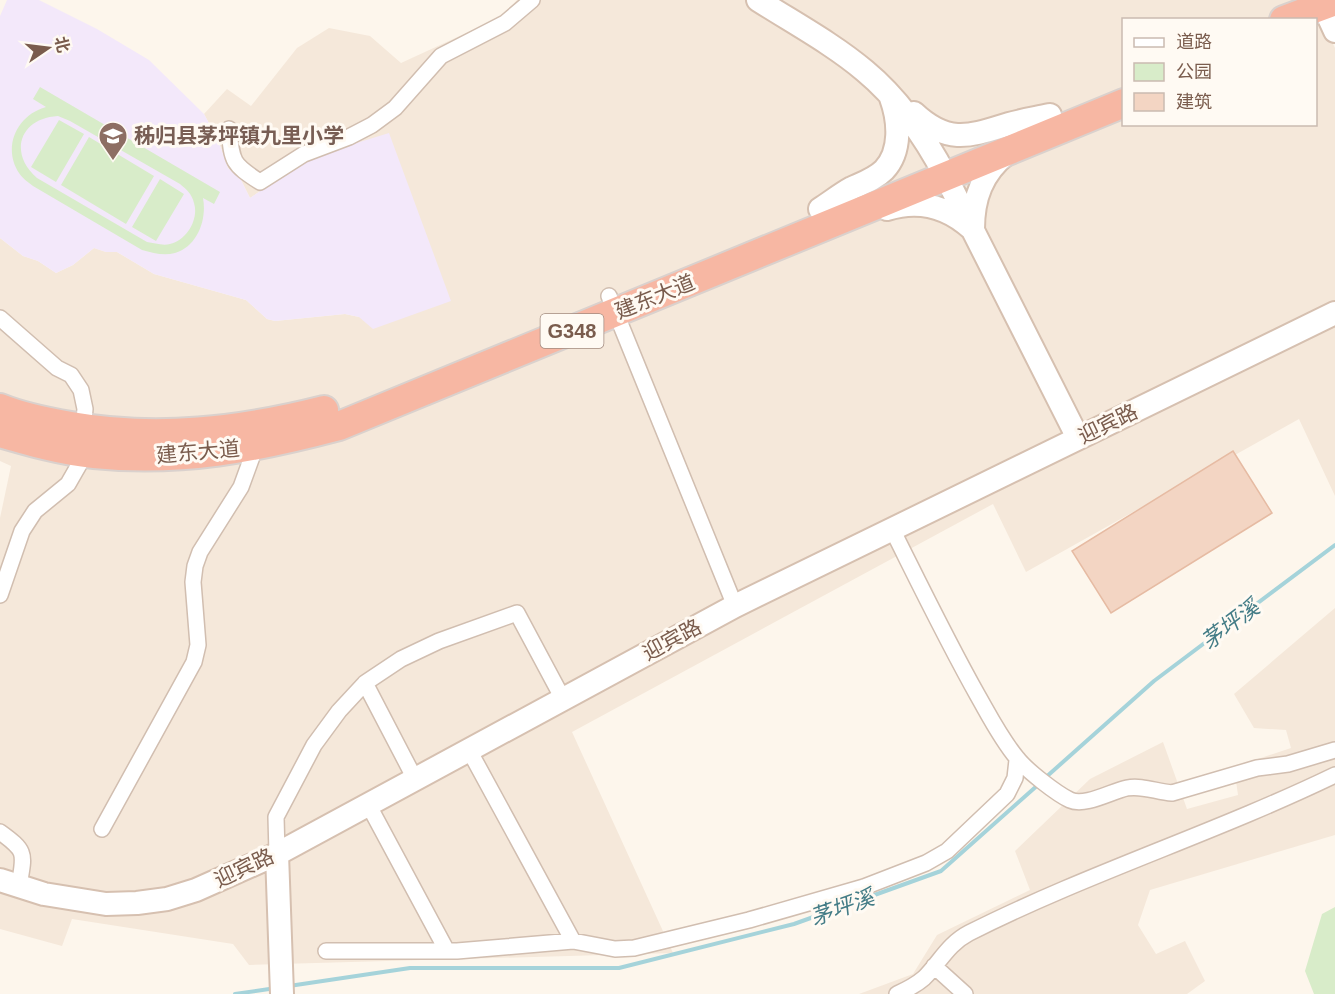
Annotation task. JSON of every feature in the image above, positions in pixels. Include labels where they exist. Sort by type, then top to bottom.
[{"type":"highway","points":[[1314,18],[1329,17]]},
{"type":"highway","name":"建东大道","points":[[0,408],[50,423],[83,440],[142,457],[191,455],[257,436],[339,426],[612,305],[942,169],[1050,115],[1122,85]]},
{"type":"highway","name":"建东大道","points":[[942,169],[1013,149],[1122,105]]},
{"type":"highway","name":"建东大道","points":[[0,433],[44,446],[83,440]]},
{"type":"main road","points":[[758,0],[840,52],[866,72],[889,94],[916,126],[942,169],[1078,438]]},
{"type":"main road","points":[[1284,18],[1290,0]]},
{"type":"main road","points":[[889,94],[907,106],[925,123],[946,134],[980,134],[1010,123],[1050,115]]},
{"type":"main road","points":[[824,217],[850,189],[877,175],[890,161],[896,143],[897,123],[889,94]]},
{"type":"main road","points":[[974,231],[974,208],[980,186],[993,166],[1013,149]]},
{"type":"main road","points":[[824,217],[866,218],[904,205],[923,204],[950,213],[974,231]]},
{"type":"main road","name":"迎宾路","points":[[10,883],[75,900],[106,904],[168,899],[196,890],[277,854],[735,606],[1335,313]]},
{"type":"main road","points":[[277,854],[282,994]]},
{"type":"street","points":[[229,129],[234,161],[240,169],[260,182],[304,154],[349,137],[372,125],[395,108],[441,56],[505,23],[532,0]]},
{"type":"street","points":[[612,305],[735,606]]},
{"type":"street","points":[[0,318],[57,368],[70,375],[81,390],[85,410],[80,463],[69,484],[35,511],[22,531],[0,595]]},
{"type":"street","points":[[102,829],[194,662],[198,645],[193,582],[195,566],[200,552],[241,487],[257,436]]},
{"type":"street","points":[[892,529],[947,642],[1017,760],[1072,801],[1082,802],[1128,788],[1140,787],[1159,793],[1172,794],[1257,768],[1288,764],[1335,750]]},
{"type":"street","points":[[277,854],[276,817],[314,745],[339,711],[365,683],[401,659],[429,645],[517,613],[562,699]]},
{"type":"street","points":[[365,683],[415,779]]},
{"type":"street","points":[[469,750],[573,941]]},
{"type":"street","points":[[326,951],[447,951],[573,941],[615,949],[634,948],[749,920],[864,887],[926,863],[947,851],[1007,794],[1016,778],[1017,760]]},
{"type":"street","points":[[897,994],[922,980],[956,941],[1050,894],[1274,804],[1335,775]]},
{"type":"street","points":[[368,804],[447,951]]},
{"type":"street","points":[[0,832],[19,845],[24,855],[10,883]]},
{"type":"street","points":[[934,966],[965,994]]},
{"type":"shaded area","name":"秭归县茅坪镇九里小学","points":[[7,0],[39,0],[97,29],[149,60],[204,114],[218,140],[228,168],[241,180],[250,198],[311,157],[389,133],[451,301],[373,329],[359,317],[345,314],[275,321],[267,319],[246,300],[154,274],[117,252],[106,252],[94,248],[73,265],[56,273],[38,261],[23,256],[0,238],[0,16]]},
{"type":"shaded area","points":[[517,0],[1312,0],[1335,48],[1335,496],[1299,419],[1026,572],[993,504],[572,732],[673,953],[249,965],[233,944],[72,919],[62,946],[0,929],[0,518],[11,466],[0,461],[0,238],[23,256],[38,261],[56,273],[73,265],[94,248],[106,252],[117,252],[154,274],[246,300],[267,319],[275,321],[345,314],[359,317],[311,157],[250,198],[241,180],[228,168],[218,140],[204,114],[227,89],[251,106],[297,48],[329,28],[370,36],[401,63],[501,17]]},
{"type":"shaded area","points":[[1335,608],[1335,835],[1150,890],[1138,925],[1156,954],[1185,941],[1205,981],[1187,994],[859,994],[913,974],[937,935],[1030,890],[1015,851],[1090,779],[1163,742],[1187,809],[1238,795],[1234,767],[1291,748],[1286,730],[1254,728],[1234,694]]},
{"type":"green space","points":[[40,87],[220,192],[214,204],[203,198],[202,223],[190,244],[171,254],[142,250],[23,178],[14,163],[12,143],[15,133],[27,117],[46,107],[33,99]],"holes":[[[58,116],[187,190],[194,203],[195,216],[190,228],[182,238],[170,244],[147,242],[37,178],[23,158],[22,138],[35,123],[45,118]]]},
{"type":"green space","points":[[59,120],[84,134],[56,182],[31,167]]},
{"type":"green space","points":[[89,137],[154,176],[126,224],[61,185]]},
{"type":"green space","points":[[160,179],[184,194],[156,241],[132,227]]},
{"type":"green space","points":[[1335,907],[1335,994],[1314,994],[1305,971],[1322,914]]},
{"type":"building","points":[[1233,451],[1272,513],[1111,613],[1072,551]]},
{"type":"waterway","name":"茅坪溪","points":[[1045,778],[1154,681],[1335,545]]},
{"type":"waterway","name":"茅坪溪","points":[[289,986],[410,968],[619,968],[794,924],[941,871],[1039,784]]},
{"type":"waterway","name":"茅坪溪","points":[[235,994],[276,988]]},
{"type":"place","name":"秭归县茅坪镇九里小学","points":[[113,162]]}]
